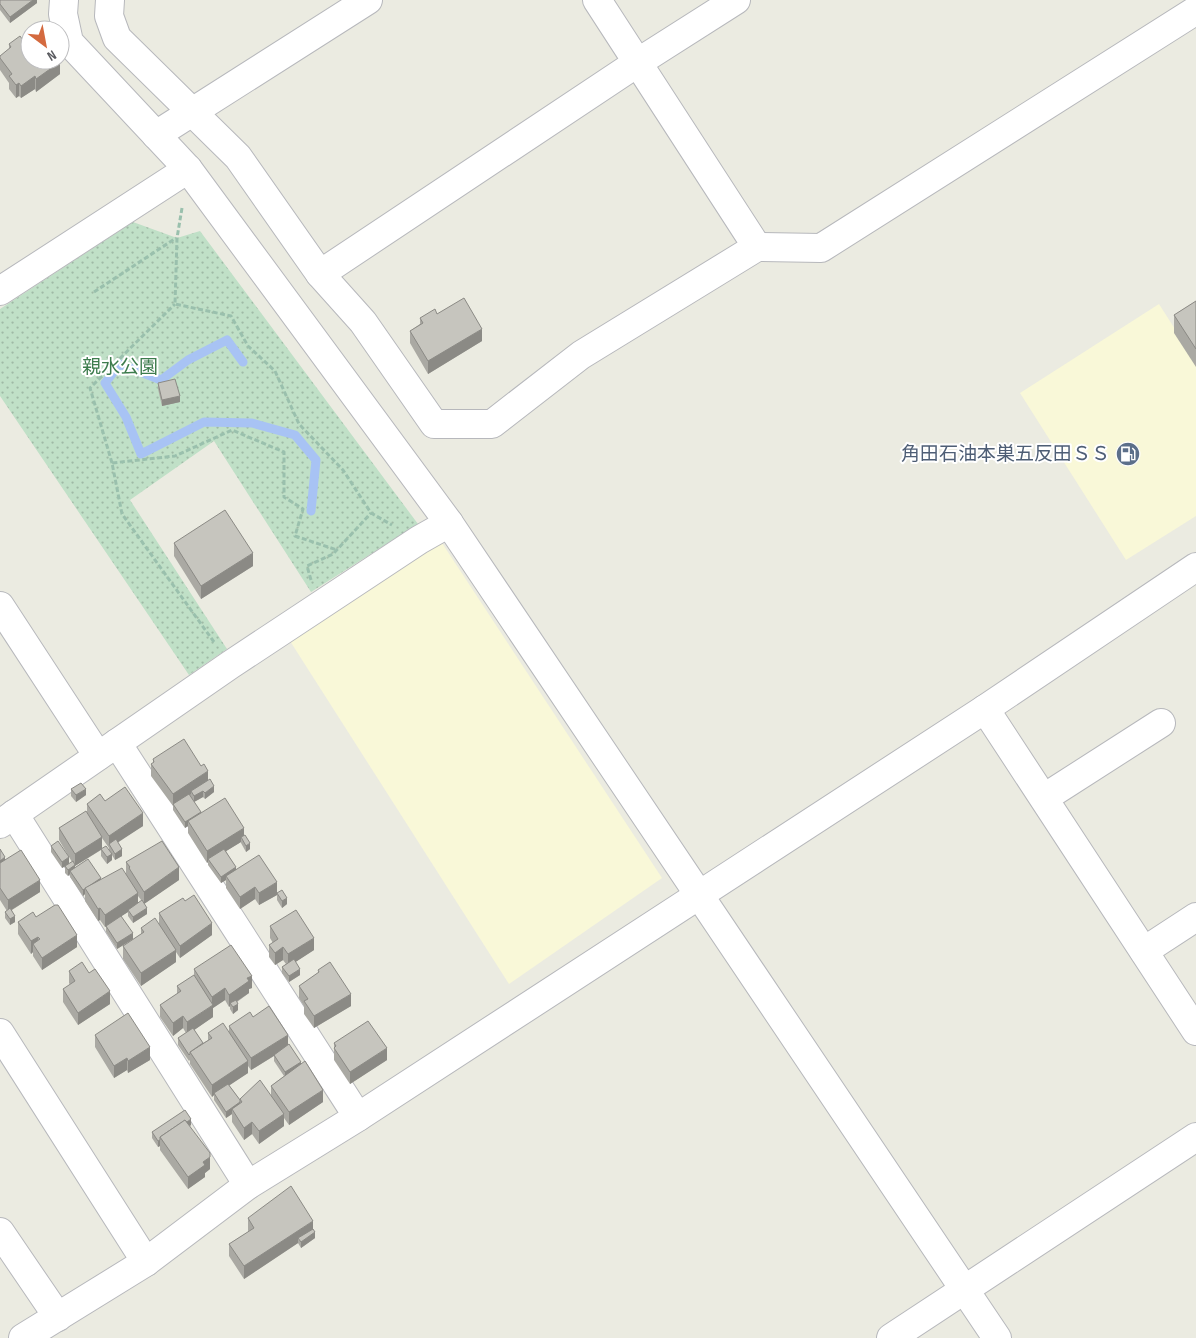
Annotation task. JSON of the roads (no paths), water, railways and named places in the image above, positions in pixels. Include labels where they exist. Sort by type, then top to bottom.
[{"type":"street","points":[[64,0],[63,14],[69,42],[188,169],[449,523],[997,1338]]},
{"type":"street","points":[[110,0],[109,16],[117,38],[238,157],[320,274],[363,322],[434,424],[492,424],[581,355],[757,247],[821,248],[1193,8]]},
{"type":"street","points":[[156,135],[368,0]]},
{"type":"street","points":[[597,0],[757,247]]},
{"type":"street","points":[[320,274],[637,63],[736,0]]},
{"type":"street","points":[[0,291],[188,169]]},
{"type":"street","points":[[248,1185],[7,819],[230,665],[319,608],[419,540],[449,523]]},
{"type":"street","points":[[23,1338],[146,1262],[248,1185],[358,1117],[985,709],[1196,567]]},
{"type":"street","points":[[0,606],[108,750],[358,1117]]},
{"type":"street","points":[[985,709],[1196,1031]]},
{"type":"street","points":[[1044,798],[1161,723]]},
{"type":"street","points":[[1144,951],[1196,917]]},
{"type":"street","points":[[0,1033],[146,1262]]},
{"type":"street","points":[[891,1338],[1196,1137]]},
{"type":"street","points":[[0,1232],[58,1317]]},
{"type":"waterway","points":[[243,362],[227,340],[188,360],[161,380],[120,364],[105,383],[126,417],[141,454],[204,422],[252,423],[295,435],[316,460],[311,511]]},
{"type":"place","name":"角田石油本巣五反田ＳＳ","points":[[1128,454]]},
{"type":"park label","name":"親水公園","points":[[120,367]]}]
